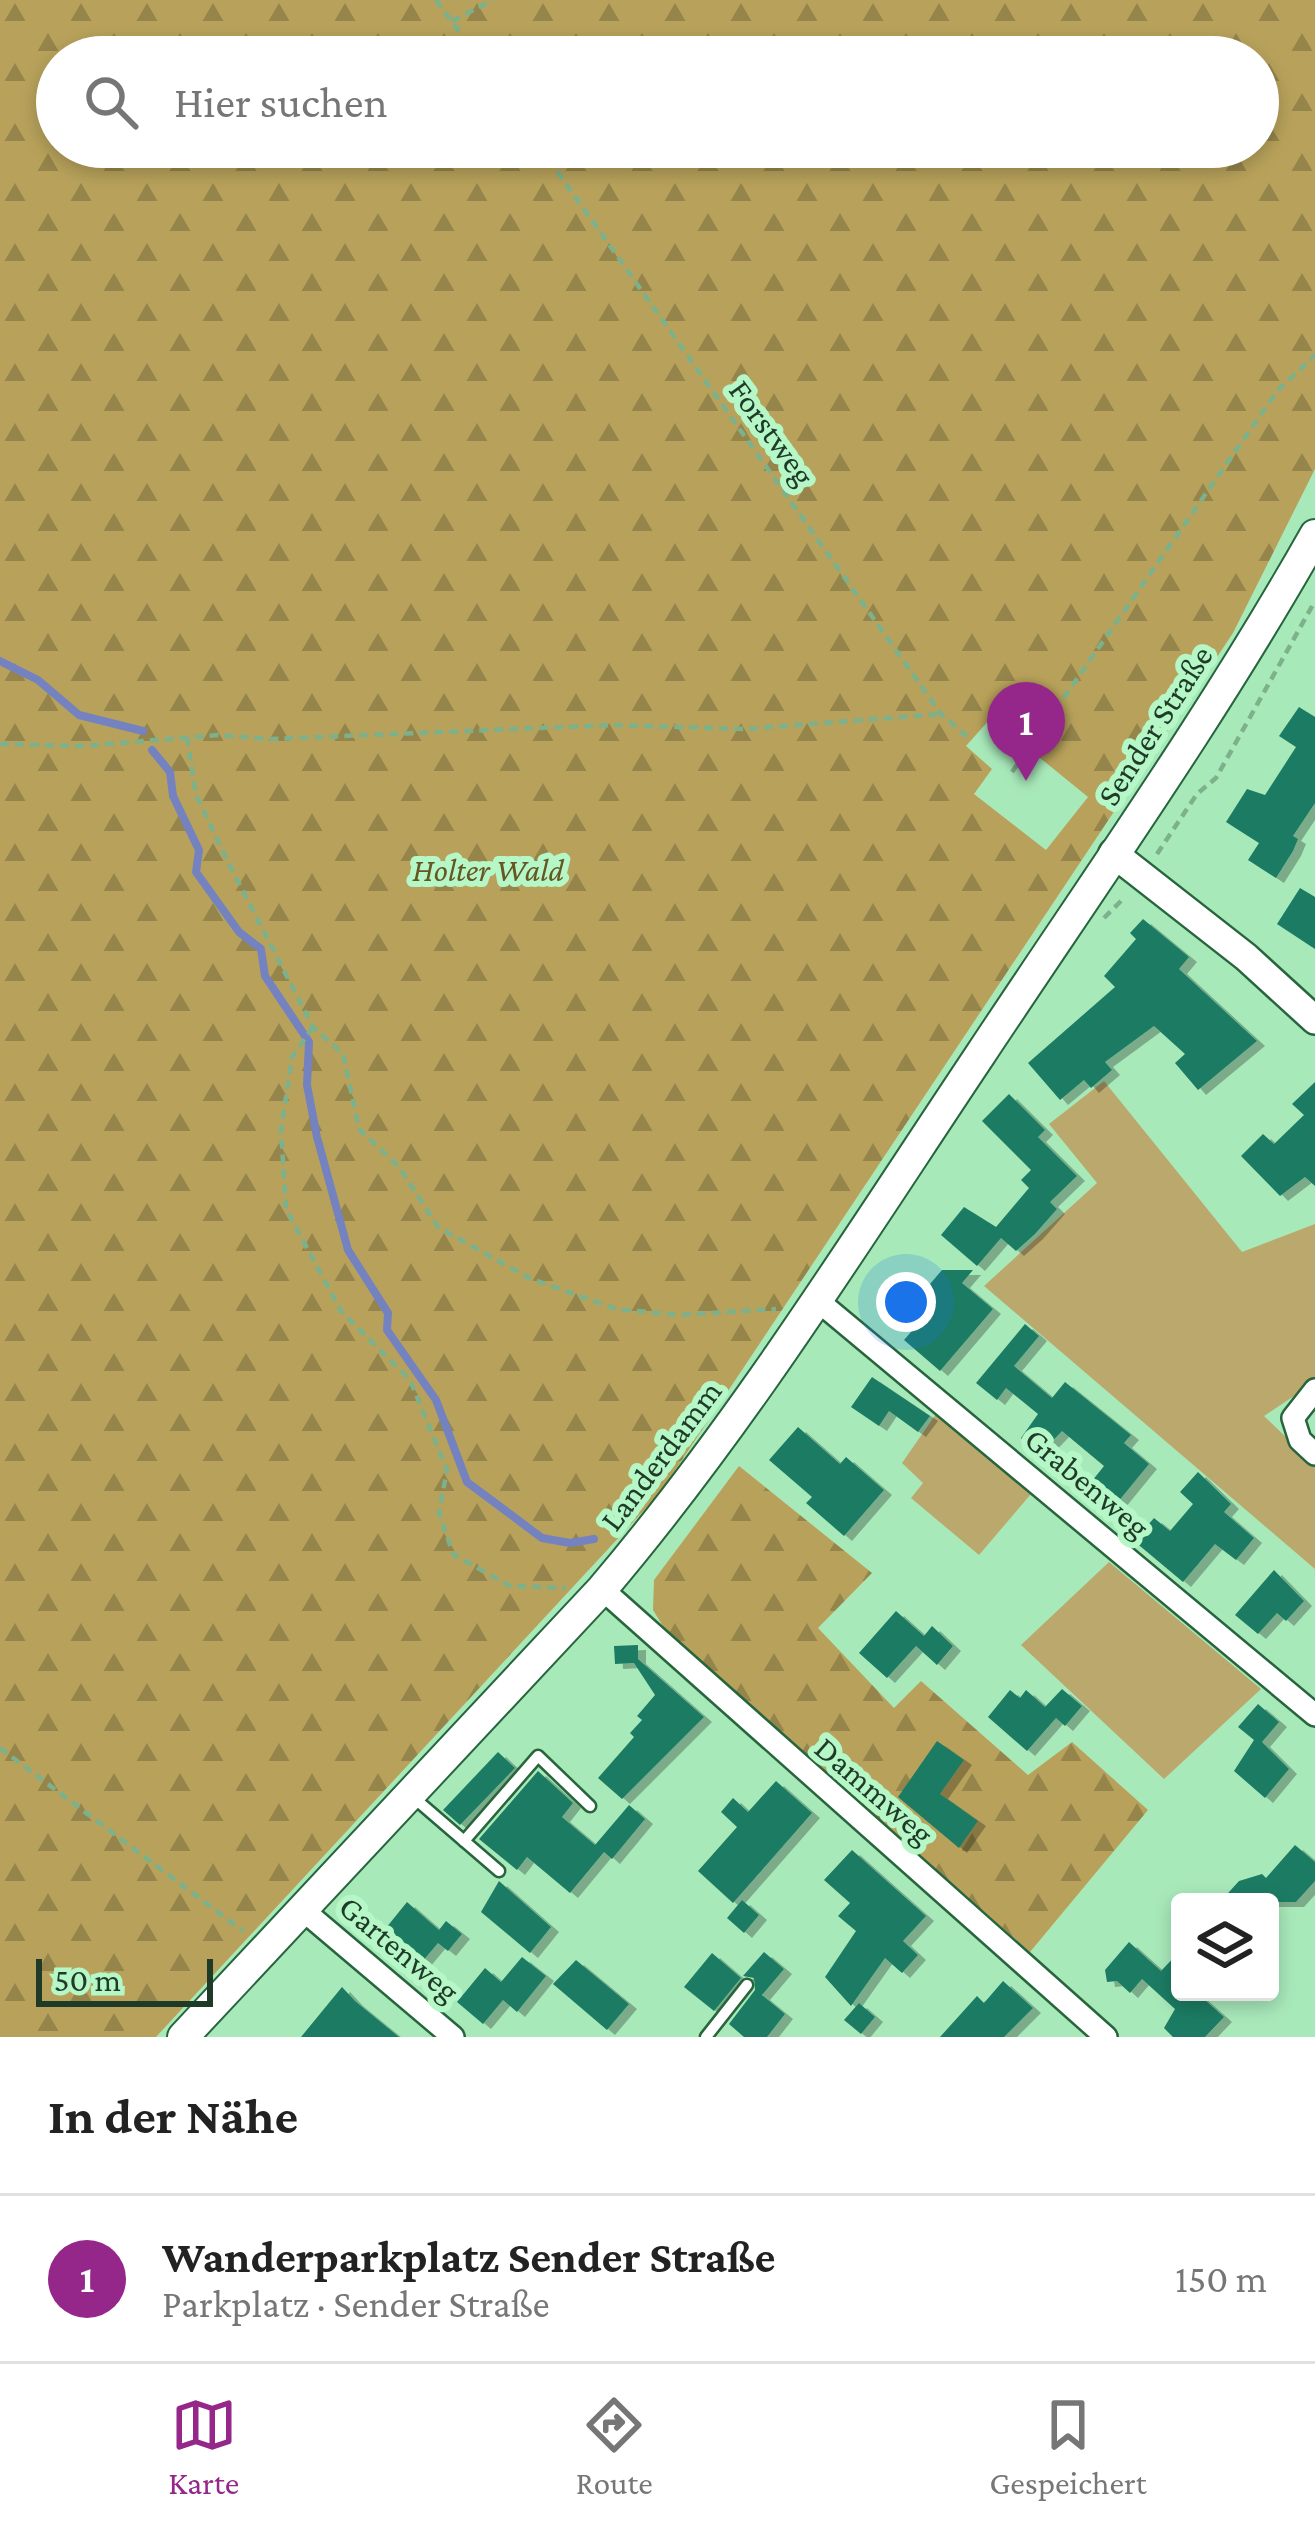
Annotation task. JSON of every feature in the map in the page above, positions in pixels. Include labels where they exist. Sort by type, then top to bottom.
[{"type":"main road","name":"Sender Straße","points":[[1113,853],[1315,535]]},
{"type":"main road","name":"Landerdamm","points":[[183,2037],[602,1589],[668,1512],[817,1300],[1113,853]]},
{"type":"street","name":"Sender Straße","points":[[1113,853],[1246,957],[1315,1020]]},
{"type":"street","name":"Grabenweg","points":[[817,1300],[1315,1715]]},
{"type":"street","points":[[1315,1390],[1293,1418],[1300,1440],[1315,1454]]},
{"type":"street","name":"Dammweg","points":[[602,1589],[1106,2037]]},
{"type":"street","name":"Gartenweg","points":[[303,1910],[453,2037]]},
{"type":"lane","points":[[464,1841],[538,1756],[590,1806]]},
{"type":"lane","points":[[411,1795],[499,1871]]},
{"type":"lane","points":[[706,2037],[747,1985]]},
{"type":"path","points":[[436,0],[463,36]]},
{"type":"path","points":[[452,21],[493,0]]},
{"type":"path","name":"Forstweg","points":[[556,168],[941,714],[971,740]]},
{"type":"path","points":[[1012,772],[1278,390],[1315,355]]},
{"type":"path","points":[[1154,860],[1197,794],[1216,778],[1315,601]]},
{"type":"path","points":[[0,744],[84,746],[187,737],[613,725],[745,729],[941,714]]},
{"type":"path","points":[[187,737],[196,795],[312,1029],[344,1054],[359,1129],[400,1168],[438,1227],[529,1278],[616,1309],[679,1315],[766,1311],[817,1300]]},
{"type":"path","points":[[312,1029],[292,1057],[281,1130],[286,1209],[341,1311],[410,1380],[447,1470],[439,1512],[453,1554],[510,1586],[602,1589]]},
{"type":"path","points":[[0,1748],[267,1948]]},
{"type":"shaded area","points":[[1104,1081],[1242,1252],[1315,1224],[1315,1382],[1264,1416],[1315,1465],[1315,1569],[984,1286],[1097,1183],[1049,1124]]},
{"type":"shaded area","points":[[936,1414],[1031,1494],[979,1555],[911,1498],[923,1483],[902,1463]]},
{"type":"shaded area","points":[[1109,1562],[1261,1689],[1164,1779],[1021,1645]]},
{"type":"green space","name":"Holter Wald","points":[[0,0],[1315,0],[1315,469],[1233,633],[660,1493],[156,2037],[0,2037]],"holes":[[[991,718],[1088,797],[1046,850],[974,794],[992,769],[966,746]]]},
{"type":"green space","points":[[739,1466],[872,1573],[818,1628],[894,1708],[921,1681],[1028,1775],[1072,1742],[1148,1810],[1030,1952],[669,1636],[653,1610],[654,1580]]},
{"type":"building","points":[[1299,707],[1315,717],[1315,803],[1293,836],[1298,839],[1276,878],[1248,860],[1259,843],[1226,822],[1247,789],[1265,795],[1296,747],[1279,736]]},
{"type":"building","points":[[1300,888],[1315,897],[1315,949],[1277,924]]},
{"type":"building","points":[[1143,919],[1189,957],[1179,969],[1257,1041],[1198,1090],[1175,1063],[1185,1054],[1154,1026],[1105,1062],[1112,1070],[1091,1088],[1084,1080],[1060,1100],[1028,1063],[1115,987],[1104,976],[1136,939],[1130,933]]},
{"type":"building","points":[[1315,1082],[1315,1186],[1305,1177],[1280,1196],[1241,1156],[1263,1134],[1274,1144],[1304,1115],[1292,1104]]},
{"type":"building","points":[[1009,1094],[1045,1130],[1038,1137],[1077,1176],[1050,1202],[1057,1209],[1035,1234],[1016,1251],[1001,1238],[977,1266],[941,1235],[964,1207],[996,1227],[1029,1188],[1021,1180],[1031,1170],[982,1121]]},
{"type":"building","points":[[942,1270],[973,1270],[962,1283],[993,1309],[940,1371],[904,1340],[930,1310],[930,1284]]},
{"type":"building","points":[[1025,1324],[1039,1336],[1014,1366],[1052,1398],[1065,1382],[1131,1435],[1124,1443],[1149,1464],[1113,1508],[1088,1486],[1104,1466],[1062,1431],[1040,1454],[1021,1438],[1038,1414],[1006,1388],[997,1400],[976,1383]]},
{"type":"building","points":[[872,1377],[930,1416],[918,1432],[889,1411],[879,1426],[851,1407]]},
{"type":"building","points":[[798,1427],[840,1464],[846,1457],[884,1490],[844,1536],[806,1503],[812,1497],[769,1460]]},
{"type":"building","points":[[1198,1472],[1231,1504],[1224,1512],[1254,1538],[1236,1560],[1215,1544],[1183,1582],[1134,1541],[1154,1518],[1170,1531],[1193,1504],[1180,1492]]},
{"type":"building","points":[[1274,1570],[1304,1601],[1286,1621],[1277,1613],[1258,1634],[1235,1615]]},
{"type":"building","points":[[896,1611],[924,1636],[932,1626],[953,1646],[937,1665],[916,1646],[887,1678],[859,1653]]},
{"type":"building","points":[[638,1645],[638,1659],[704,1717],[622,1799],[598,1778],[634,1737],[630,1733],[642,1720],[637,1716],[655,1695],[634,1663],[615,1664],[614,1646]]},
{"type":"building","points":[[1062,1689],[1082,1706],[1065,1726],[1056,1718],[1027,1751],[988,1717],[1010,1690],[1020,1698],[1026,1690],[1045,1707]]},
{"type":"building","points":[[1258,1704],[1279,1722],[1262,1742],[1289,1769],[1265,1798],[1234,1771],[1254,1740],[1238,1727]]},
{"type":"building","points":[[937,1741],[964,1760],[940,1794],[978,1821],[959,1848],[898,1797]]},
{"type":"building","points":[[498,1752],[515,1768],[460,1825],[443,1810]]},
{"type":"building","points":[[538,1771],[573,1803],[562,1817],[595,1845],[629,1805],[645,1819],[612,1859],[604,1852],[570,1893],[527,1857],[517,1870],[479,1839]]},
{"type":"building","points":[[776,1781],[812,1813],[733,1903],[698,1871],[737,1827],[721,1812],[733,1798],[748,1812]]},
{"type":"building","points":[[1295,1845],[1315,1862],[1315,1881],[1296,1902],[1279,1902],[1279,1893],[1228,1893],[1239,1881],[1262,1874],[1266,1878]]},
{"type":"building","points":[[852,1850],[926,1916],[903,1941],[918,1955],[902,1973],[885,1958],[851,2006],[825,1977],[856,1931],[838,1916],[850,1903],[824,1880]]},
{"type":"building","points":[[499,1881],[551,1927],[530,1953],[481,1912]]},
{"type":"building","points":[[742,1900],[759,1915],[744,1933],[727,1918]]},
{"type":"building","points":[[407,1902],[439,1930],[446,1921],[462,1934],[448,1951],[438,1943],[411,1975],[373,1944]]},
{"type":"building","points":[[1129,1942],[1161,1971],[1171,1960],[1171,2001],[1206,2001],[1224,2017],[1205,2037],[1173,2037],[1164,2028],[1175,2009],[1142,1979],[1130,1993],[1117,1981],[1107,1982],[1105,1970]]},
{"type":"building","points":[[764,1952],[784,1969],[762,1995],[785,2014],[767,2037],[744,2037],[729,2024],[755,1990],[754,1978],[743,1976]]},
{"type":"building","points":[[712,1953],[741,1978],[714,2011],[684,1987]]},
{"type":"building","points":[[522,1957],[546,1976],[517,2012],[503,2000],[483,2024],[457,2002],[485,1968],[501,1982]]},
{"type":"building","points":[[576,1960],[629,2004],[607,2030],[553,1984]]},
{"type":"building","points":[[1003,1981],[1033,2008],[1004,2037],[940,2037],[977,1996],[984,2003]]},
{"type":"building","points":[[342,1987],[355,2001],[399,2037],[301,2037]]},
{"type":"building","points":[[859,2003],[875,2017],[861,2034],[844,2020]]},
{"type":"waterway","points":[[0,661],[38,680],[79,715],[143,731]]},
{"type":"waterway","points":[[152,750],[170,772],[173,796],[199,850],[196,872],[239,932],[261,949],[265,976],[309,1042],[307,1085],[348,1250],[388,1313],[387,1330],[436,1400],[467,1482],[542,1538],[570,1543],[594,1539]]},
{"type":"place","name":"Wanderparkplatz Sender Straße","points":[[1026,781]]}]
